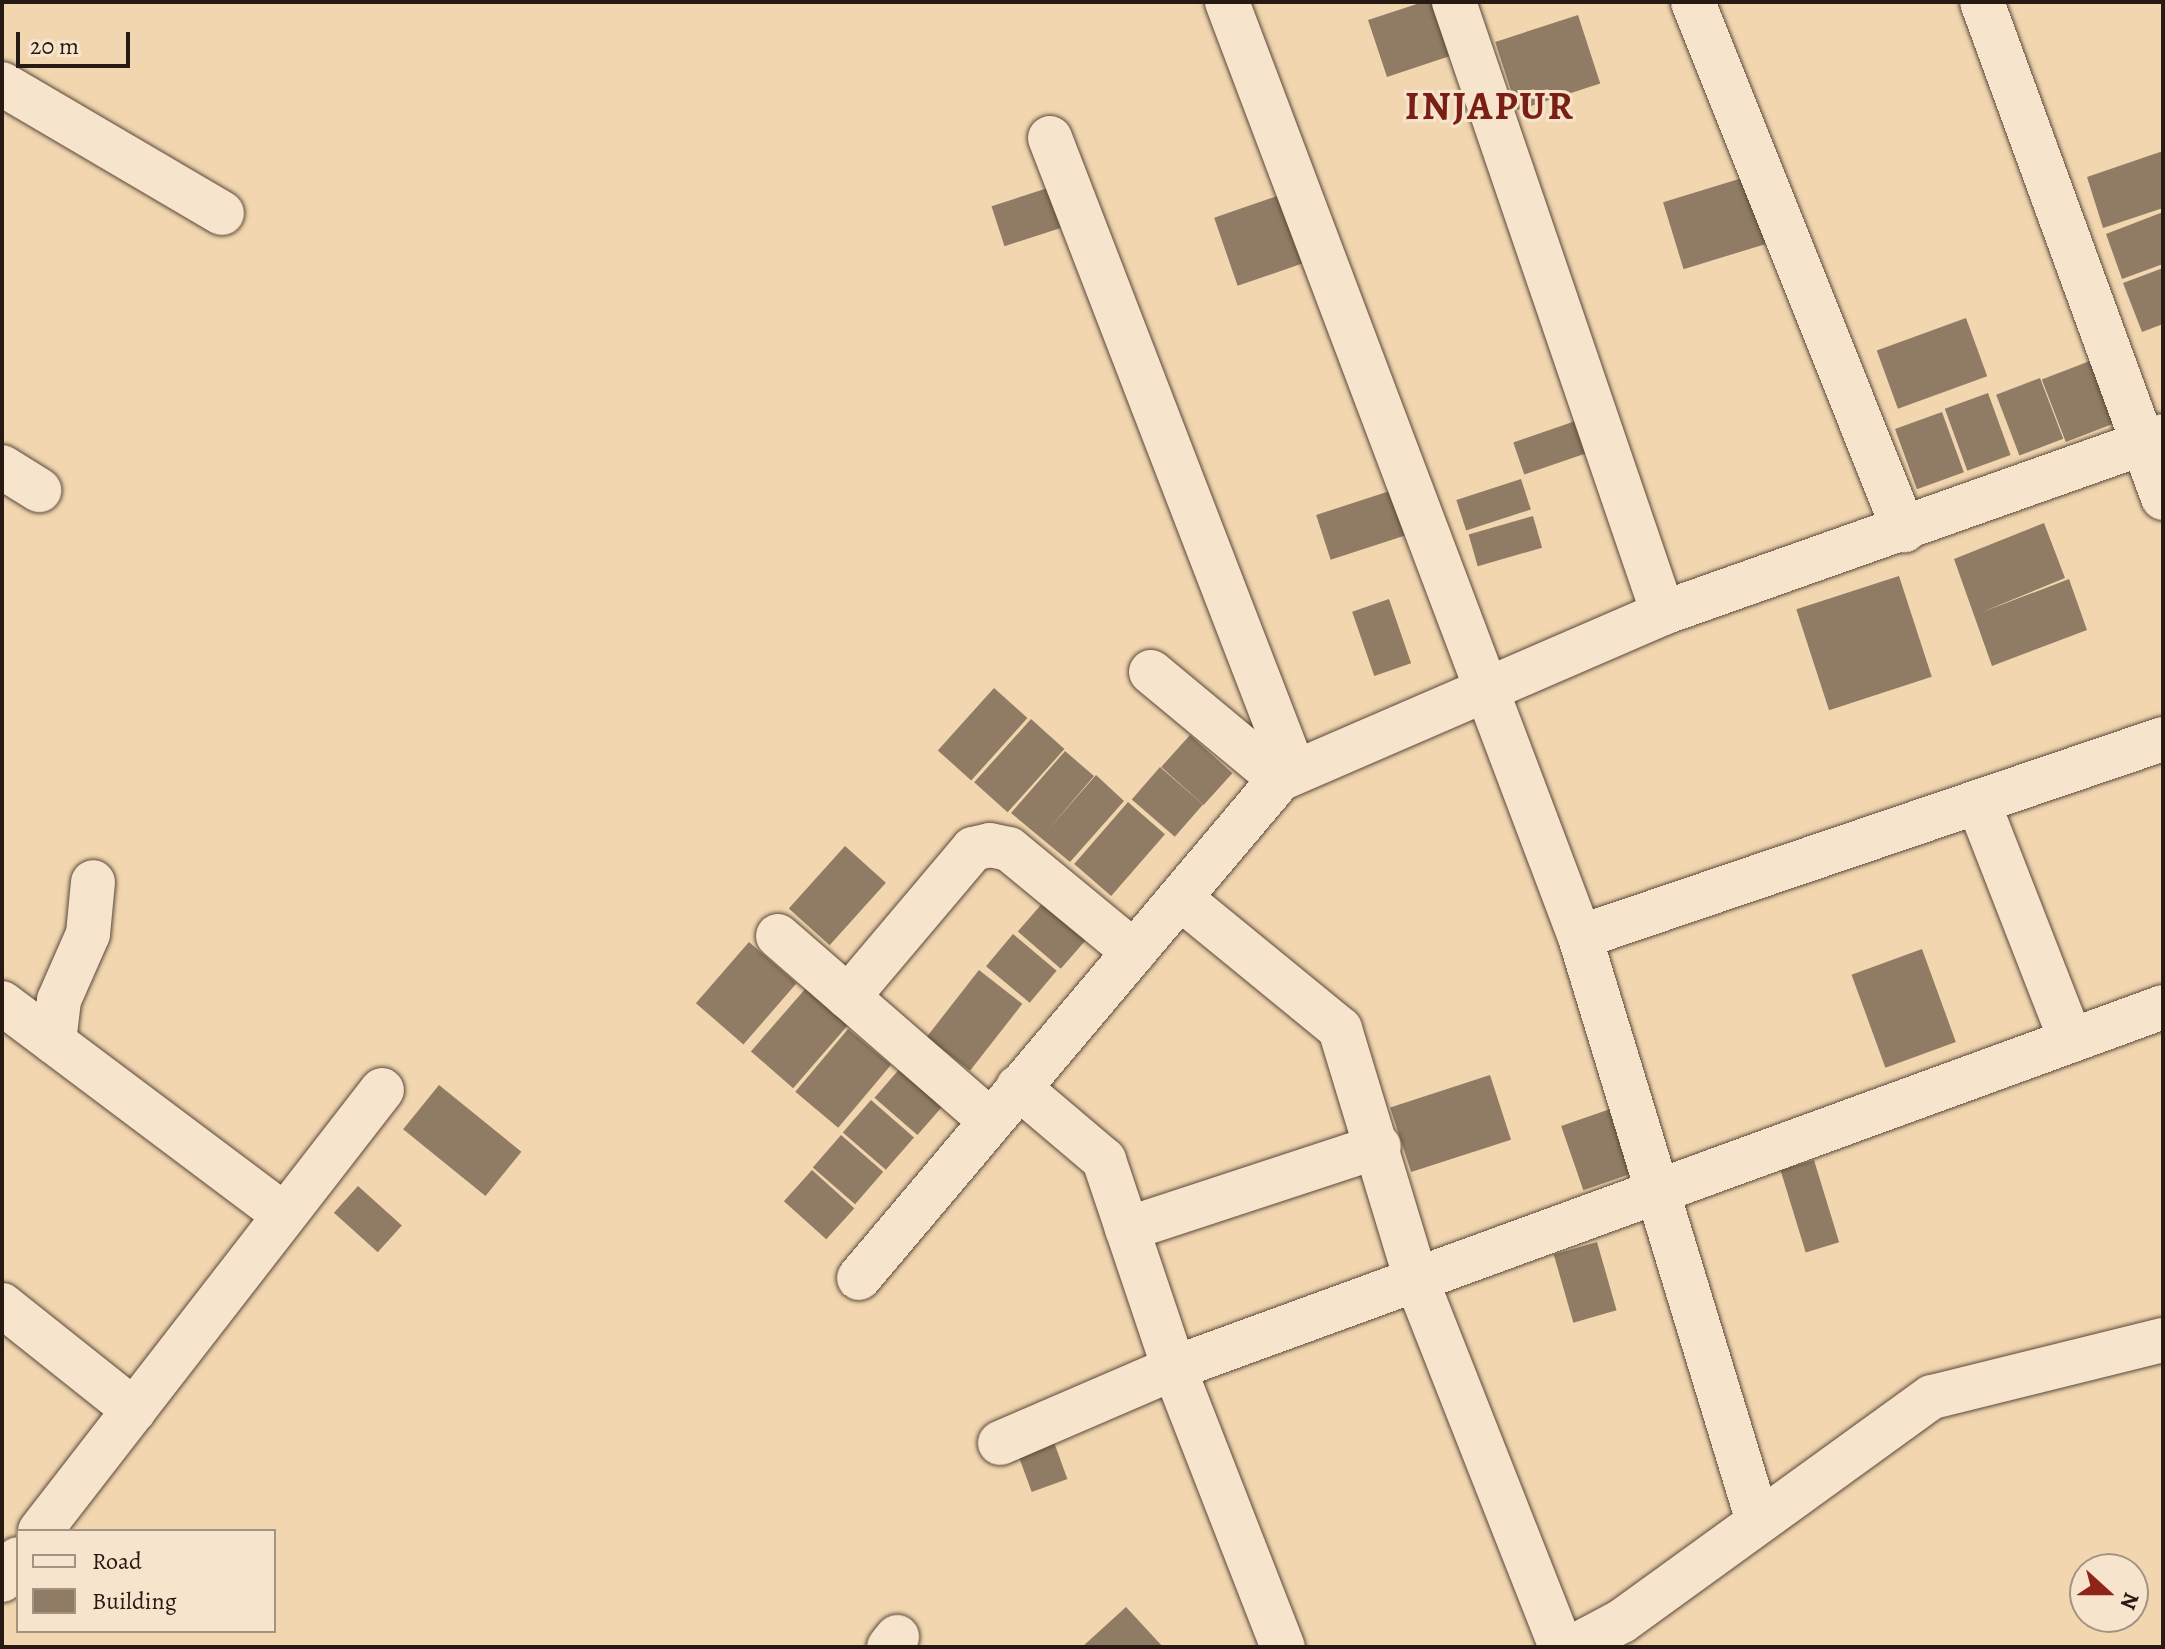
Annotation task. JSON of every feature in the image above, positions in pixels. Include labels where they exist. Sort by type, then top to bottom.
[{"type":"street","points":[[1227,2],[1489,683],[1580,937],[1757,1518]]},
{"type":"street","points":[[1693,2],[1904,530]]},
{"type":"street","points":[[1982,2],[2153,439],[2163,498]]},
{"type":"street","points":[[1461,7],[1663,613]]},
{"type":"street","points":[[2,84],[222,213]]},
{"type":"street","points":[[1050,138],[1287,775]]},
{"type":"street","points":[[859,1278],[1018,1087],[1287,775],[1489,683],[1663,613],[1904,530],[2153,439]]},
{"type":"street","points":[[2,467],[39,490]]},
{"type":"street","points":[[1151,672],[1287,775]]},
{"type":"street","points":[[1580,937],[2163,739]]},
{"type":"street","points":[[1978,802],[2071,1041]]},
{"type":"street","points":[[848,997],[973,849],[990,845],[1009,849],[1134,952]]},
{"type":"street","points":[[54,1042],[59,1000],[88,934],[93,882]]},
{"type":"street","points":[[1180,898],[1340,1029],[1379,1146],[1416,1279],[1561,1647]]},
{"type":"street","points":[[778,936],[991,1121]]},
{"type":"street","points":[[2,1003],[284,1215]]},
{"type":"street","points":[[1000,1443],[1174,1368],[2163,1007]]},
{"type":"street","points":[[1018,1087],[1104,1160],[1174,1368],[1283,1647]]},
{"type":"street","points":[[42,1529],[382,1090]]},
{"type":"street","points":[[1127,1229],[1379,1146]]},
{"type":"street","points":[[2,1305],[134,1410]]},
{"type":"street","points":[[1573,1647],[1622,1621],[1757,1518],[1932,1397],[2163,1340]]},
{"type":"street","points":[[2,1580],[16,1562]]},
{"type":"building","points":[[1423,2],[1442,2],[1459,53],[1387,77],[1368,20]]},
{"type":"building","points":[[1578,15],[1600,83],[1518,110],[1495,42]]},
{"type":"building","points":[[2163,151],[2163,208],[2103,228],[2087,177]]},
{"type":"building","points":[[1752,175],[1772,242],[1684,269],[1663,202]]},
{"type":"building","points":[[1060,184],[1073,224],[1005,246],[992,206]]},
{"type":"building","points":[[1286,193],[1309,261],[1238,286],[1214,218]]},
{"type":"building","points":[[2163,212],[2163,264],[2122,279],[2106,234]]},
{"type":"building","points":[[2163,268],[2163,324],[2142,332],[2123,283]]},
{"type":"building","points":[[1966,318],[1987,376],[1898,409],[1877,350]]},
{"type":"building","points":[[2095,359],[2119,422],[2066,442],[2042,379]]},
{"type":"building","points":[[2040,378],[2063,439],[2019,456],[1996,395]]},
{"type":"building","points":[[1988,393],[2011,455],[1967,471],[1945,409]]},
{"type":"building","points":[[1942,412],[1964,472],[1917,489],[1895,429]]},
{"type":"building","points":[[1587,417],[1598,449],[1524,475],[1513,442]]},
{"type":"building","points":[[1521,479],[1531,509],[1466,530],[1456,500]]},
{"type":"building","points":[[1396,489],[1411,534],[1331,560],[1316,515]]},
{"type":"building","points":[[1533,516],[1542,548],[1478,566],[1469,534]]},
{"type":"building","points":[[2044,523],[2065,578],[1980,613],[2069,579],[2087,630],[1992,666],[1954,559]]},
{"type":"building","points":[[1899,576],[1932,677],[1829,710],[1796,609]]},
{"type":"building","points":[[1389,599],[1411,663],[1374,676],[1352,612]]},
{"type":"building","points":[[994,688],[1027,718],[971,781],[938,750]]},
{"type":"building","points":[[1031,719],[1064,749],[1008,812],[974,782]]},
{"type":"building","points":[[1190,735],[1232,773],[1204,805],[1161,767]]},
{"type":"building","points":[[1065,751],[1094,776],[1047,831],[1096,775],[1124,801],[1070,862],[1011,813]]},
{"type":"building","points":[[1160,767],[1203,804],[1175,837],[1132,799]]},
{"type":"building","points":[[1128,802],[1165,834],[1111,896],[1074,864]]},
{"type":"building","points":[[845,846],[886,883],[830,945],[789,908]]},
{"type":"building","points":[[1046,899],[1089,936],[1061,969],[1018,931]]},
{"type":"building","points":[[1013,934],[1057,971],[1030,1003],[986,966]]},
{"type":"building","points":[[749,942],[797,983],[743,1044],[696,1003]]},
{"type":"building","points":[[1922,949],[1956,1042],[1885,1068],[1852,975]]},
{"type":"building","points":[[979,970],[1022,1004],[970,1071],[927,1037]]},
{"type":"building","points":[[806,988],[848,1025],[793,1088],[751,1051]]},
{"type":"building","points":[[848,1029],[891,1065],[838,1128],[795,1092]]},
{"type":"building","points":[[902,1066],[945,1103],[917,1135],[874,1098]]},
{"type":"building","points":[[1490,1075],[1511,1140],[1411,1172],[1390,1107]]},
{"type":"building","points":[[439,1085],[521,1152],[486,1196],[403,1129]]},
{"type":"building","points":[[871,1100],[914,1137],[886,1170],[843,1132]]},
{"type":"building","points":[[1616,1107],[1638,1171],[1583,1190],[1561,1126]]},
{"type":"building","points":[[841,1135],[883,1172],[855,1204],[813,1167]]},
{"type":"building","points":[[1814,1160],[1839,1242],[1806,1252],[1781,1170]]},
{"type":"building","points":[[812,1170],[854,1208],[826,1239],[784,1201]]},
{"type":"building","points":[[358,1186],[402,1225],[378,1252],[334,1213]]},
{"type":"building","points":[[1597,1242],[1617,1310],[1573,1323],[1554,1254]]},
{"type":"building","points":[[1051,1434],[1067,1479],[1032,1492],[1015,1447]]},
{"type":"building","points":[[1126,1607],[1163,1647],[1082,1647]]},
{"type":"district","name":"INJAPUR","points":[[1490,106]]}]
